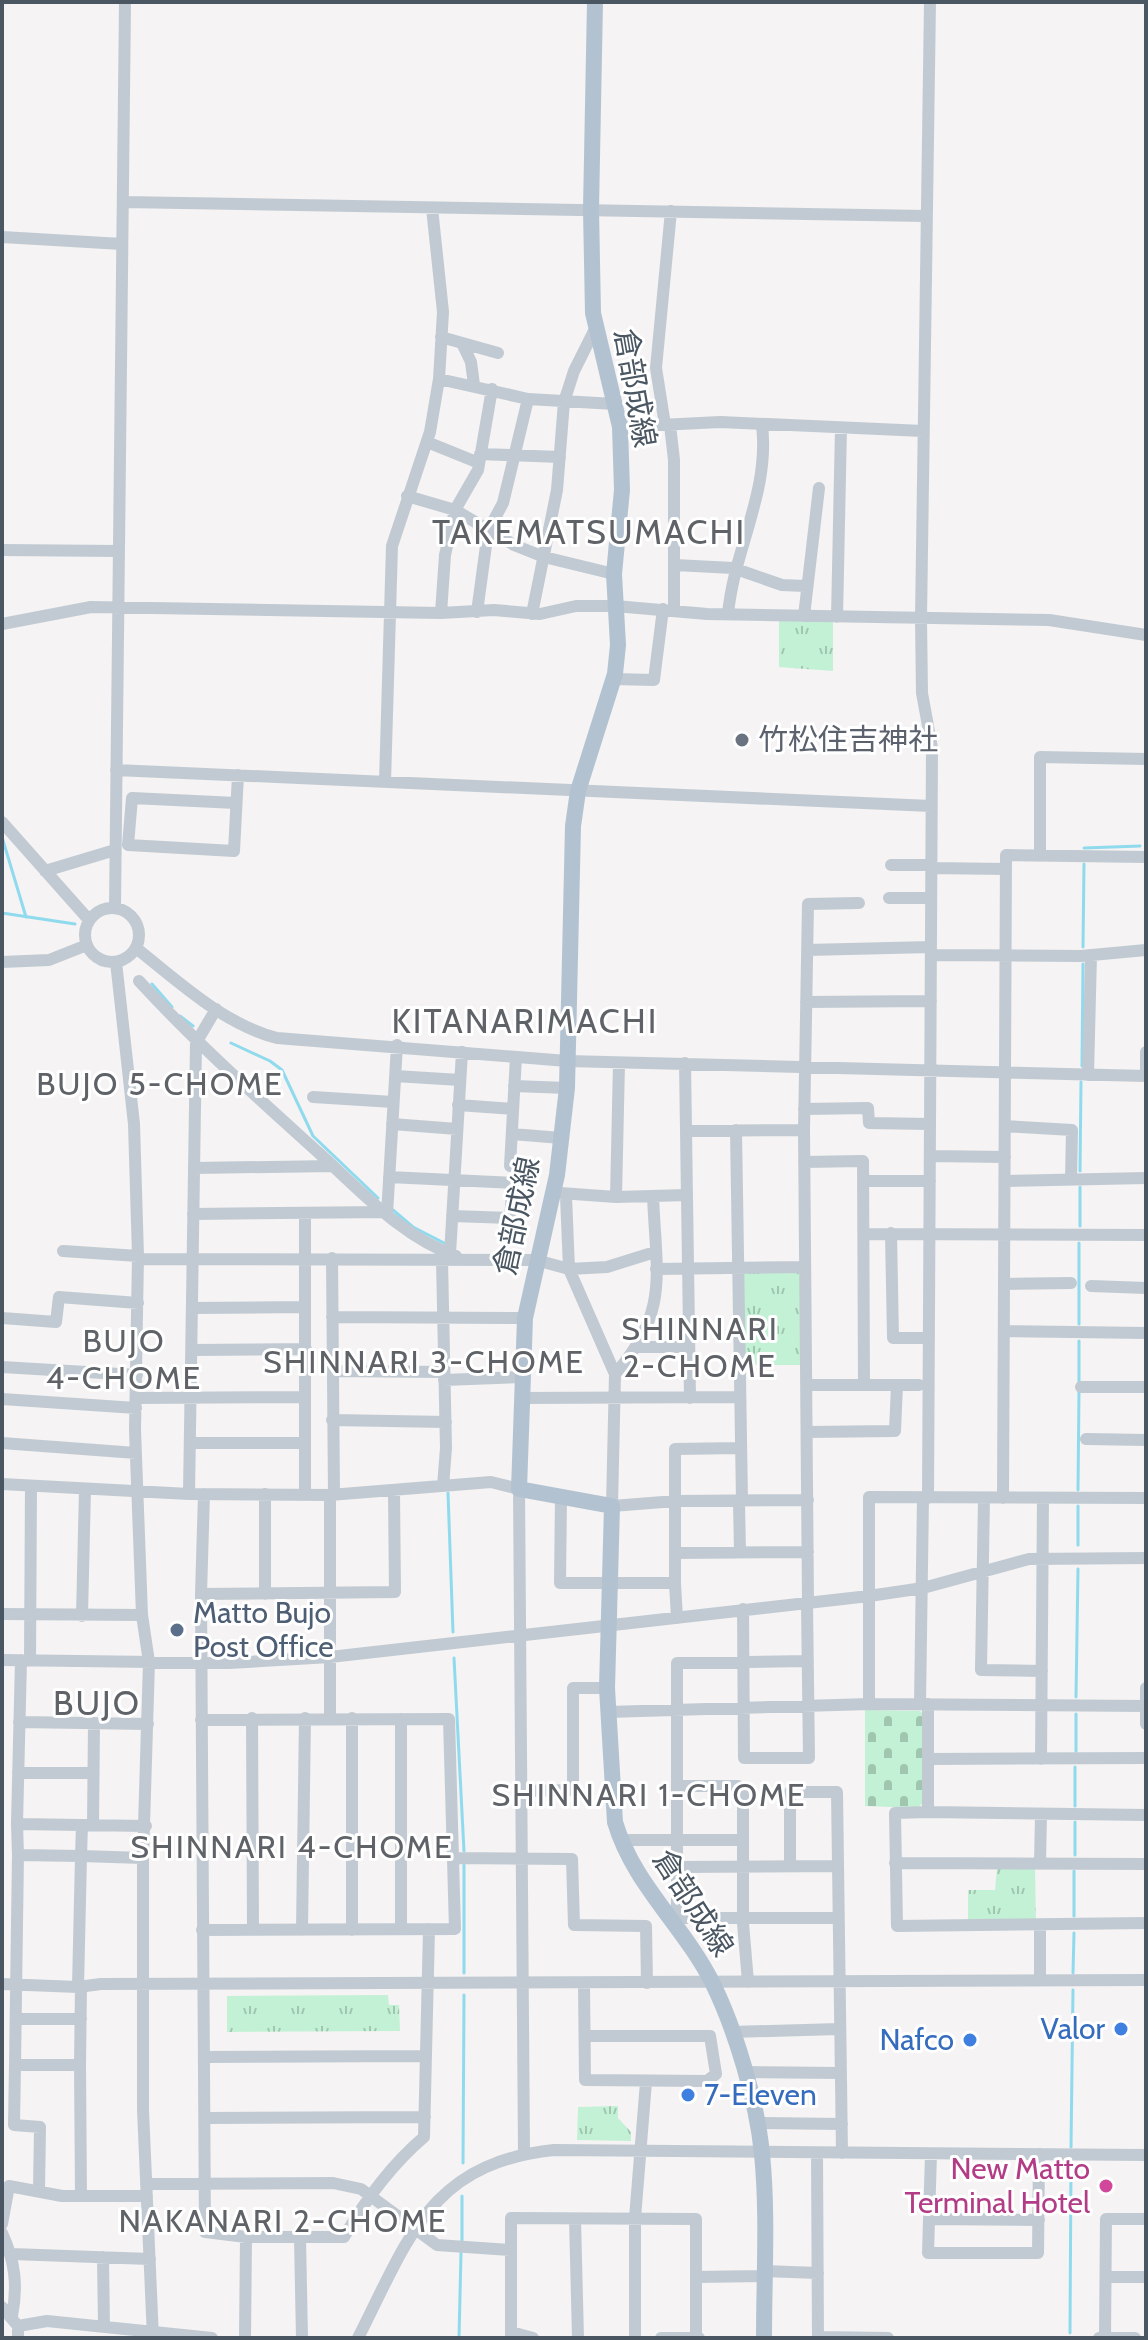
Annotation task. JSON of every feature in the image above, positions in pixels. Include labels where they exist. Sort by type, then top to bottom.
[{"type":"main road","name":"倉部成線","points":[[519,1489],[525,1318],[536,1260],[560,1193],[561,1138],[567,1088],[573,826],[578,791],[613,679],[618,645],[614,574],[622,490],[620,427],[593,313],[591,209],[595,2]]},
{"type":"main road","points":[[519,1489],[612,1506]]},
{"type":"main road","name":"倉部成線","points":[[612,1506],[607,1688],[611,1801],[620,1840],[712,1982],[745,2072],[762,2153],[764,2338]]},
{"type":"street","points":[[115,908],[125,2]]},
{"type":"street","points":[[928,1812],[929,1759],[924,1704],[922,1588],[929,1338],[932,748],[922,693],[921,619],[930,2]]},
{"type":"street","points":[[124,202],[926,216]]},
{"type":"street","points":[[385,782],[387,612],[392,546],[427,442],[439,379],[443,312],[432,208]]},
{"type":"street","points":[[613,679],[654,680],[675,565],[674,460],[656,368],[671,211]]},
{"type":"street","points":[[2,237],[122,244]]},
{"type":"street","points":[[532,614],[557,490],[564,402],[574,371],[596,327]]},
{"type":"street","points":[[441,337],[498,353]]},
{"type":"street","points":[[462,343],[471,362],[474,385]]},
{"type":"street","points":[[439,379],[528,399],[615,404]]},
{"type":"street","points":[[441,613],[445,555],[455,510],[480,458],[492,389]]},
{"type":"street","points":[[477,612],[488,531],[503,503],[528,399]]},
{"type":"street","points":[[620,427],[720,422],[923,431]]},
{"type":"street","points":[[728,614],[733,568],[753,521],[765,453],[762,425]]},
{"type":"street","points":[[837,617],[841,428]]},
{"type":"street","points":[[427,442],[480,458],[513,454],[560,457]]},
{"type":"street","points":[[804,616],[805,586],[819,488]]},
{"type":"street","points":[[407,496],[455,510],[488,531],[544,557],[614,574]]},
{"type":"street","points":[[2,550],[118,551]]},
{"type":"street","points":[[675,565],[733,568],[782,585],[805,586]]},
{"type":"street","points":[[2,624],[54,612],[117,607],[532,614],[576,606],[615,606],[728,614],[1049,620],[1146,635]]},
{"type":"street","points":[[1040,855],[1040,757],[1146,759]]},
{"type":"street","points":[[116,770],[931,806]]},
{"type":"street","points":[[236,803],[132,798],[128,845],[234,851],[238,775]]},
{"type":"street","points":[[2,822],[89,920]]},
{"type":"street","points":[[45,871],[115,850]]},
{"type":"street","points":[[1003,1498],[1006,855],[1146,857]]},
{"type":"street","points":[[891,865],[1006,869]]},
{"type":"street","points":[[889,898],[931,898]]},
{"type":"street","points":[[743,1609],[744,1758],[807,1759],[804,1109],[808,904],[859,903]]},
{"type":"street","points":[[115,908],[129,914],[138,926],[136,948],[116,962],[102,960],[87,945],[85,933],[89,920],[100,911],[115,908]]},
{"type":"street","points":[[2,962],[49,960],[87,945]]},
{"type":"street","points":[[136,948],[216,1009],[242,1025],[277,1038],[397,1045],[567,1061],[931,1068],[1004,1074],[1146,1076],[1146,1052]]},
{"type":"street","points":[[807,950],[931,951],[1004,956],[1091,955],[1146,950]]},
{"type":"street","points":[[1088,1075],[1091,955]]},
{"type":"street","points":[[116,962],[134,1124],[138,1258],[136,1453],[142,1615],[149,1662],[142,1986],[146,2190],[153,2336]]},
{"type":"street","points":[[139,981],[196,1043],[386,1213],[446,1257]]},
{"type":"street","points":[[806,1002],[931,1001]]},
{"type":"street","points":[[189,1494],[196,1043],[216,1009]]},
{"type":"street","points":[[386,1213],[397,1045]]},
{"type":"street","points":[[443,1486],[446,1422],[442,1318],[462,1052]]},
{"type":"street","points":[[510,1166],[516,1057]]},
{"type":"street","points":[[616,1197],[619,1063]]},
{"type":"street","points":[[685,1063],[690,1398]]},
{"type":"street","points":[[395,1076],[460,1080]]},
{"type":"street","points":[[514,1086],[567,1088]]},
{"type":"street","points":[[313,1097],[393,1102]]},
{"type":"street","points":[[458,1105],[513,1109]]},
{"type":"street","points":[[804,1109],[868,1108],[869,1123],[929,1124]]},
{"type":"street","points":[[392,1124],[457,1129]]},
{"type":"street","points":[[1005,1126],[1072,1130],[1071,1179]]},
{"type":"street","points":[[736,1130],[740,1552]]},
{"type":"street","points":[[686,1131],[804,1130]]},
{"type":"street","points":[[512,1134],[561,1138]]},
{"type":"street","points":[[930,1156],[1005,1157]]},
{"type":"street","points":[[804,1162],[863,1161],[866,1234],[864,1384]]},
{"type":"street","points":[[194,1168],[333,1166]]},
{"type":"street","points":[[389,1177],[513,1183],[510,1218],[452,1216]]},
{"type":"street","points":[[1005,1181],[1146,1178]]},
{"type":"street","points":[[865,1181],[930,1181]]},
{"type":"street","points":[[687,1195],[616,1197],[560,1193],[569,1269],[615,1374],[612,1506],[676,1501],[808,1500]]},
{"type":"street","points":[[615,1374],[639,1347],[657,1296],[653,1196]]},
{"type":"street","points":[[193,1214],[386,1213]]},
{"type":"street","points":[[305,1214],[305,1494]]},
{"type":"street","points":[[891,1233],[893,1338],[929,1338]]},
{"type":"street","points":[[866,1234],[1146,1235]]},
{"type":"street","points":[[63,1251],[192,1260],[446,1257],[536,1260],[569,1269],[607,1267],[655,1252]]},
{"type":"street","points":[[330,1717],[332,1258]]},
{"type":"street","points":[[656,1269],[804,1267]]},
{"type":"street","points":[[1005,1284],[1071,1283]]},
{"type":"street","points":[[1091,1286],[1146,1288]]},
{"type":"street","points":[[2,1318],[56,1322],[59,1297],[138,1303]]},
{"type":"street","points":[[193,1308],[305,1307]]},
{"type":"street","points":[[332,1317],[525,1318]]},
{"type":"street","points":[[1004,1331],[1146,1333]]},
{"type":"street","points":[[639,1347],[689,1347]]},
{"type":"street","points":[[193,1350],[306,1349]]},
{"type":"street","points":[[2,1367],[137,1375]]},
{"type":"street","points":[[332,1371],[521,1377]]},
{"type":"street","points":[[807,1385],[919,1385]]},
{"type":"street","points":[[807,1432],[895,1431],[897,1385]]},
{"type":"street","points":[[1081,1387],[1146,1387]]},
{"type":"street","points":[[2,1399],[136,1403],[192,1397],[304,1397]]},
{"type":"street","points":[[521,1398],[740,1397]]},
{"type":"street","points":[[332,1420],[446,1422]]},
{"type":"street","points":[[1086,1439],[1146,1440]]},
{"type":"street","points":[[2,1443],[136,1453]]},
{"type":"street","points":[[190,1443],[305,1443]]},
{"type":"street","points":[[677,1618],[675,1449],[740,1448]]},
{"type":"street","points":[[2,1484],[189,1494],[394,1492],[491,1482],[519,1489],[524,2153]]},
{"type":"street","points":[[31,1487],[29,1614],[19,1722],[18,1855],[9,1984],[16,2019],[14,2125],[40,2127],[39,2190]]},
{"type":"street","points":[[82,1616],[85,1489]]},
{"type":"street","points":[[201,1594],[395,1592],[394,1492]]},
{"type":"street","points":[[204,1494],[200,1663],[205,2232],[246,2237],[344,2237],[369,2195],[424,2137],[429,1929]]},
{"type":"street","points":[[265,1494],[265,1594]]},
{"type":"street","points":[[561,1497],[560,1583],[675,1583]]},
{"type":"street","points":[[869,1704],[869,1497],[1146,1498]]},
{"type":"street","points":[[984,1498],[981,1670],[1042,1671]]},
{"type":"street","points":[[1041,1759],[1043,1498]]},
{"type":"street","points":[[675,1553],[808,1552]]},
{"type":"street","points":[[2,1660],[200,1663],[330,1657],[609,1628],[743,1609],[869,1596],[922,1588],[983,1569],[1043,1558],[1146,1558]]},
{"type":"street","points":[[2,1614],[142,1615]]},
{"type":"street","points":[[808,1661],[677,1663],[675,1921],[838,1918]]},
{"type":"street","points":[[522,1791],[573,1790],[573,1688],[607,1688]]},
{"type":"street","points":[[1146,1688],[1146,1724]]},
{"type":"street","points":[[608,1712],[869,1704],[1146,1706]]},
{"type":"street","points":[[201,1720],[330,1717],[449,1719],[455,1858],[455,1929],[202,1930]]},
{"type":"street","points":[[252,1718],[253,1929]]},
{"type":"street","points":[[302,1930],[305,1718]]},
{"type":"street","points":[[352,1718],[352,1930]]},
{"type":"street","points":[[401,1719],[401,1929]]},
{"type":"street","points":[[19,1722],[148,1724]]},
{"type":"street","points":[[81,2196],[81,1856],[93,1773],[94,1723]]},
{"type":"street","points":[[929,1759],[1146,1758]]},
{"type":"street","points":[[18,1773],[93,1773]]},
{"type":"street","points":[[677,1786],[738,1786],[743,1795],[743,1918],[748,1982]]},
{"type":"street","points":[[790,1866],[790,1792],[837,1792],[842,2153]]},
{"type":"street","points":[[1146,1815],[895,1813],[897,1926],[1146,1923]]},
{"type":"street","points":[[1040,1863],[1041,1814]]},
{"type":"street","points":[[17,1824],[146,1826]]},
{"type":"street","points":[[620,1840],[742,1840]]},
{"type":"street","points":[[18,1855],[143,1858]]},
{"type":"street","points":[[455,1858],[572,1859],[574,1925],[646,1926],[647,1983]]},
{"type":"street","points":[[895,1863],[1146,1864]]},
{"type":"street","points":[[677,1867],[837,1866]]},
{"type":"street","points":[[1040,1925],[1040,1980]]},
{"type":"street","points":[[9,1984],[80,1987],[1146,1980]]},
{"type":"street","points":[[584,1984],[585,2080],[707,2081],[716,2074],[710,2036],[585,2036]]},
{"type":"street","points":[[16,2019],[81,2019]]},
{"type":"street","points":[[732,2032],[839,2029]]},
{"type":"street","points":[[205,2057],[424,2056]]},
{"type":"street","points":[[15,2065],[80,2065]]},
{"type":"street","points":[[745,2072],[840,2073]]},
{"type":"street","points":[[635,2338],[635,2218],[646,2082]]},
{"type":"street","points":[[206,2118],[425,2117]]},
{"type":"street","points":[[756,2123],[842,2124]]},
{"type":"street","points":[[358,2338],[414,2227],[426,2210],[476,2170],[524,2153],[554,2150],[1146,2155]]},
{"type":"street","points":[[817,2153],[818,2337],[888,2338]]},
{"type":"street","points":[[931,2154],[928,2253],[1038,2253],[1039,2154]]},
{"type":"street","points":[[2,2224],[9,2186],[81,2196],[206,2183],[333,2183],[369,2195],[437,2245],[510,2250]]},
{"type":"street","points":[[533,2338],[511,2335],[511,2218],[696,2219],[697,2337],[661,2338]]},
{"type":"street","points":[[575,2219],[578,2338]]},
{"type":"street","points":[[929,2219],[1039,2220]]},
{"type":"street","points":[[1105,2338],[1106,2219],[1146,2219]]},
{"type":"street","points":[[2,2233],[12,2254],[17,2292],[13,2322],[47,2321],[153,2336],[212,2338]]},
{"type":"street","points":[[245,2338],[246,2237]]},
{"type":"street","points":[[300,2238],[302,2338]]},
{"type":"street","points":[[12,2254],[150,2259]]},
{"type":"street","points":[[103,2257],[104,2327]]},
{"type":"street","points":[[696,2277],[818,2273]]},
{"type":"street","points":[[1106,2277],[1146,2277]]},
{"type":"street","points":[[1099,2338],[1135,2338]]},
{"type":"green space","points":[[779,620],[833,622],[833,671],[779,667]]},
{"type":"green space","points":[[741,1273],[800,1273],[802,1365],[743,1365]]},
{"type":"green space","points":[[865,1710],[920,1711],[924,1715],[923,1803],[917,1808],[865,1806]]},
{"type":"green space","points":[[997,1868],[1035,1869],[1036,1921],[968,1921],[968,1890],[995,1890]]},
{"type":"green space","points":[[388,1995],[389,2005],[399,2005],[400,2031],[227,2032],[227,1996]]},
{"type":"green space","points":[[618,2106],[618,2118],[631,2132],[631,2141],[577,2140],[578,2107]]},
{"type":"waterway","points":[[2,837],[26,917]]},
{"type":"waterway","points":[[1084,848],[1140,846]]},
{"type":"waterway","points":[[1083,947],[1084,864]]},
{"type":"waterway","points":[[2,913],[75,924]]},
{"type":"waterway","points":[[1082,1066],[1083,964]]},
{"type":"waterway","points":[[152,984],[172,1007]]},
{"type":"waterway","points":[[180,1016],[193,1026]]},
{"type":"waterway","points":[[231,1043],[282,1070],[313,1136],[378,1198]]},
{"type":"waterway","points":[[1080,1171],[1081,1082]]},
{"type":"waterway","points":[[1080,1187],[1080,1226]]},
{"type":"waterway","points":[[393,1210],[413,1227],[446,1244]]},
{"type":"waterway","points":[[1079,1243],[1079,1324]]},
{"type":"waterway","points":[[1079,1341],[1079,1382]]},
{"type":"waterway","points":[[1078,1490],[1079,1390]]},
{"type":"waterway","points":[[448,1493],[453,1632]]},
{"type":"waterway","points":[[1078,1506],[1078,1545]]},
{"type":"waterway","points":[[1076,1697],[1078,1569]]},
{"type":"waterway","points":[[454,1658],[464,1851]]},
{"type":"waterway","points":[[1076,1714],[1076,1751]]},
{"type":"waterway","points":[[1075,1767],[1075,1806]]},
{"type":"waterway","points":[[1075,1822],[1075,1855]]},
{"type":"waterway","points":[[464,1865],[464,1973]]},
{"type":"waterway","points":[[1074,1871],[1074,1916]]},
{"type":"waterway","points":[[1073,1973],[1074,1933]]},
{"type":"waterway","points":[[1071,2147],[1073,1990]]},
{"type":"waterway","points":[[463,2163],[464,1995]]},
{"type":"waterway","points":[[1070,2333],[1071,2163]]},
{"type":"waterway","points":[[462,2196],[462,2243]]},
{"type":"waterway","points":[[459,2338],[461,2253]]},
{"type":"place","name":"竹松住吉神社","points":[[742,740]]},
{"type":"place","name":"Matto Bujo Post Office","points":[[177,1630]]},
{"type":"place","name":"Valor","points":[[1121,2029]]},
{"type":"place","name":"Nafco","points":[[970,2040]]},
{"type":"place","name":"7-Eleven","points":[[688,2095]]},
{"type":"place","name":"New Matto Terminal Hotel","points":[[1106,2186]]},
{"type":"district","name":"TAKEMATSUMACHI","points":[[589,532]]},
{"type":"district","name":"KITANARIMACHI","points":[[525,1021]]},
{"type":"district","name":"BUJO 5-CHOME","points":[[160,1084]]},
{"type":"district","name":"SHINNARI 2-CHOME","points":[[700,1348]]},
{"type":"district","name":"BUJO 4-CHOME","points":[[124,1360]]},
{"type":"district","name":"SHINNARI 3-CHOME","points":[[424,1362]]},
{"type":"district","name":"BUJO","points":[[97,1703]]},
{"type":"district","name":"SHINNARI 1-CHOME","points":[[649,1795]]},
{"type":"district","name":"SHINNARI 4-CHOME","points":[[292,1847]]},
{"type":"district","name":"NAKANARI 2-CHOME","points":[[283,2221]]}]
